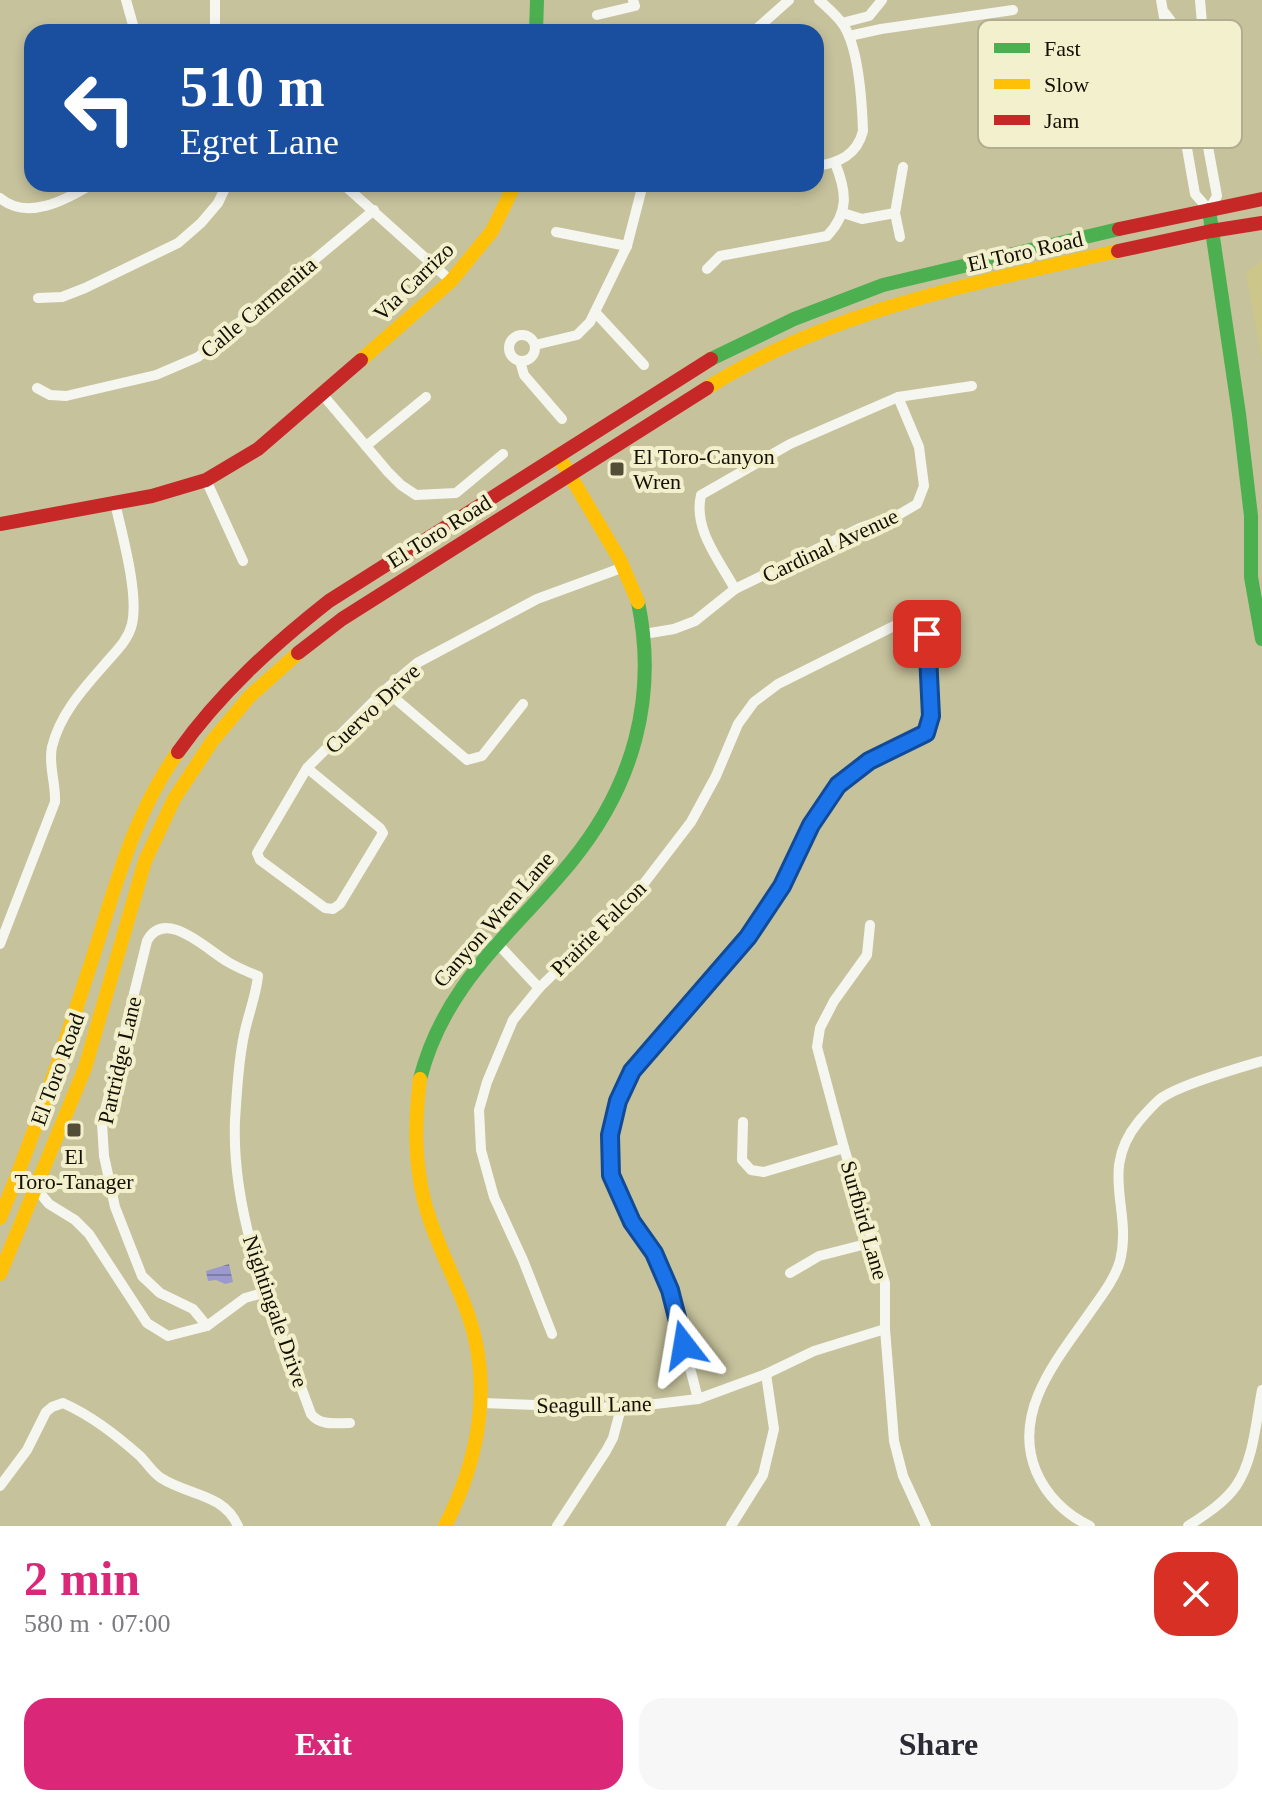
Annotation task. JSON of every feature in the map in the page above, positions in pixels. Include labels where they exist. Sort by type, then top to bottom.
[{"type":"main road","points":[[536,24],[537,0]]},
{"type":"main road","name":"Via Carrizo","points":[[0,524],[152,496],[206,480],[258,449],[451,281],[492,231],[511,192]]},
{"type":"main road","name":"El Toro Road","points":[[0,1218],[42,1115],[126,850],[156,787],[196,726],[234,681],[276,642],[329,601],[713,358],[794,319],[883,285],[1161,219],[1262,199]]},
{"type":"main road","points":[[1209,210],[1251,516],[1251,577],[1262,639]]},
{"type":"main road","name":"El Toro Road","points":[[0,1274],[85,1068],[145,861],[174,799],[213,740],[250,696],[291,659],[342,619],[724,377],[817,333],[889,306],[1211,231],[1262,223]]},
{"type":"main road","name":"Canyon Wren Lane","points":[[445,1526],[454,1511],[470,1465],[481,1403],[480,1364],[472,1325],[425,1209],[417,1164],[415,1117],[425,1063],[440,1022],[457,990],[496,942],[572,861],[606,816],[631,763],[642,714],[644,634],[637,597],[624,567],[572,474],[558,455]]},
{"type":"main road","points":[[1251,516],[1262,532]]},
{"type":"street","points":[[126,0],[133,24]]},
{"type":"street","points":[[215,0],[215,24]]},
{"type":"street","points":[[597,15],[635,6],[633,0]]},
{"type":"street","points":[[762,24],[789,0]]},
{"type":"street","points":[[819,0],[842,23],[849,36],[863,131],[855,149],[835,163],[824,165]]},
{"type":"street","points":[[1200,0],[1202,20]]},
{"type":"street","points":[[842,23],[869,16],[879,5]]},
{"type":"street","points":[[879,5],[881,29]]},
{"type":"street","points":[[849,36],[1013,10]]},
{"type":"street","points":[[1187,148],[1195,194],[1209,210],[1217,196],[1208,148]]},
{"type":"street","points":[[707,269],[720,256],[827,236],[843,213],[845,193],[835,163]]},
{"type":"street","points":[[900,237],[895,213],[903,167]]},
{"type":"street","points":[[0,199],[25,209],[49,205],[78,192]]},
{"type":"street","points":[[38,298],[62,297],[85,288],[178,243],[201,223],[223,192]]},
{"type":"street","points":[[353,192],[451,281]]},
{"type":"street","points":[[535,345],[577,335],[584,330],[627,246],[641,192]]},
{"type":"street","name":"Calle Carmenita","points":[[37,388],[50,395],[66,396],[156,375],[198,357],[374,210]]},
{"type":"street","points":[[843,213],[862,219],[895,213]]},
{"type":"street","points":[[556,232],[627,246]]},
{"type":"street","points":[[595,312],[644,365]]},
{"type":"street","points":[[535,345],[524,335],[519,335],[511,341],[509,351],[520,361],[524,375],[562,419]]},
{"type":"street","points":[[520,361],[530,359],[535,345]]},
{"type":"street","points":[[735,589],[705,537],[697,512],[701,495],[790,444],[898,397],[972,386]]},
{"type":"street","points":[[322,394],[401,485],[416,495],[456,493],[503,454]]},
{"type":"street","points":[[366,446],[426,397]]},
{"type":"street","name":"Cardinal Avenue","points":[[644,634],[674,629],[695,621],[735,589],[917,504],[924,486],[919,447],[898,397]]},
{"type":"street","points":[[206,480],[243,561]]},
{"type":"street","points":[[0,944],[55,802],[56,787],[51,761],[52,747],[60,726],[78,695],[126,639],[132,626],[135,606],[115,503]]},
{"type":"street","name":"Cuervo Drive","points":[[307,768],[383,833],[340,904],[333,909],[325,908],[260,860],[257,853],[307,768],[385,690],[417,663],[537,599],[624,567]]},
{"type":"street","name":"Prairie Falcon","points":[[552,1334],[494,1197],[481,1150],[479,1110],[487,1082],[513,1020],[539,988],[635,895],[691,822],[716,776],[738,724],[754,702],[778,684],[894,626],[916,623],[927,634],[931,716],[926,733],[869,761],[838,785],[811,825],[782,886],[748,937],[632,1071],[618,1101],[610,1135],[611,1175],[632,1222],[654,1253],[670,1290],[698,1399]]},
{"type":"street","points":[[385,690],[467,760],[482,756],[523,704]]},
{"type":"street","name":"Surfbird Lane","points":[[870,925],[867,955],[834,1001],[820,1028],[817,1047],[885,1283],[885,1329],[894,1441],[903,1476],[926,1526]]},
{"type":"street","name":"Partridge Lane","points":[[207,1326],[193,1309],[160,1293],[142,1276],[112,1196],[102,1128],[147,941],[157,929],[170,928],[184,933],[230,963],[258,976]]},
{"type":"street","points":[[496,942],[539,988]]},
{"type":"street","name":"Nightingale Drive","points":[[258,976],[240,1059],[235,1138],[248,1233],[266,1292],[313,1418],[326,1423],[350,1423]]},
{"type":"street","points":[[1090,1526],[1077,1520],[1043,1486],[1031,1458],[1028,1429],[1038,1393],[1104,1294],[1120,1261],[1119,1158],[1138,1122],[1161,1098],[1262,1061]]},
{"type":"street","points":[[743,1122],[742,1160],[751,1170],[764,1172],[844,1148]]},
{"type":"street","points":[[17,1180],[35,1187],[49,1204],[75,1220],[89,1234],[147,1323],[168,1336],[207,1326],[245,1298],[266,1292]]},
{"type":"street","points":[[790,1273],[819,1256],[874,1242]]},
{"type":"street","name":"Seagull Lane","points":[[481,1403],[621,1408],[698,1399],[766,1374],[814,1351],[885,1329]]},
{"type":"street","points":[[731,1526],[763,1475],[774,1429],[766,1374]]},
{"type":"street","points":[[1188,1526],[1210,1511],[1236,1486],[1247,1461],[1262,1390]]},
{"type":"street","points":[[0,1486],[27,1450],[46,1412],[63,1403],[95,1420],[160,1478],[213,1499],[232,1512],[238,1526]]},
{"type":"street","points":[[557,1526],[606,1451],[621,1408]]},
{"type":"shaded area","points":[[1262,260],[1262,361],[1246,273]]},
{"type":"shaded area","points":[[229,1264],[233,1282],[208,1281],[206,1271]]},
{"type":"traffic: fast","points":[[536,24],[537,0]]},
{"type":"traffic: fast","points":[[1209,210],[1239,414],[1251,516],[1251,577],[1262,639]]},
{"type":"traffic: fast","points":[[711,359],[794,319],[883,285],[1119,229]]},
{"type":"traffic: fast","points":[[420,1079],[431,1045],[463,987],[571,862],[592,833],[625,772],[642,706],[645,672],[638,602]]},
{"type":"traffic: slow","points":[[361,360],[451,281],[492,231],[511,192]]},
{"type":"traffic: slow","points":[[707,388],[754,361],[854,319],[959,287],[1118,251]]},
{"type":"traffic: slow","points":[[558,455],[620,560],[638,602]]},
{"type":"traffic: slow","points":[[0,1274],[85,1068],[145,861],[174,799],[213,740],[250,696],[298,653]]},
{"type":"traffic: slow","points":[[0,1218],[49,1090],[117,879],[149,801],[178,752]]},
{"type":"traffic: slow","points":[[420,1079],[416,1140],[424,1200],[468,1314],[480,1368],[481,1395],[474,1449],[457,1501],[445,1526]]},
{"type":"traffic: jam","points":[[1119,229],[1262,199]]},
{"type":"traffic: jam","points":[[1118,251],[1262,223]]},
{"type":"traffic: jam","points":[[178,752],[211,710],[248,671],[329,601],[711,359]]},
{"type":"traffic: jam","points":[[0,524],[152,496],[206,480],[258,449],[361,360]]},
{"type":"traffic: jam","points":[[298,653],[342,619],[707,388]]},
{"type":"place","name":"El Toro-Canyon Wren","points":[[617,469]]},
{"type":"place","name":"El Toro-Tanager","points":[[74,1130]]},
{"type":"route","points":[[684,1345],[670,1290],[654,1253],[632,1222],[611,1175],[610,1135],[618,1101],[632,1071],[748,937],[782,886],[811,825],[838,785],[869,761],[926,733],[931,716],[927,634]]}]
